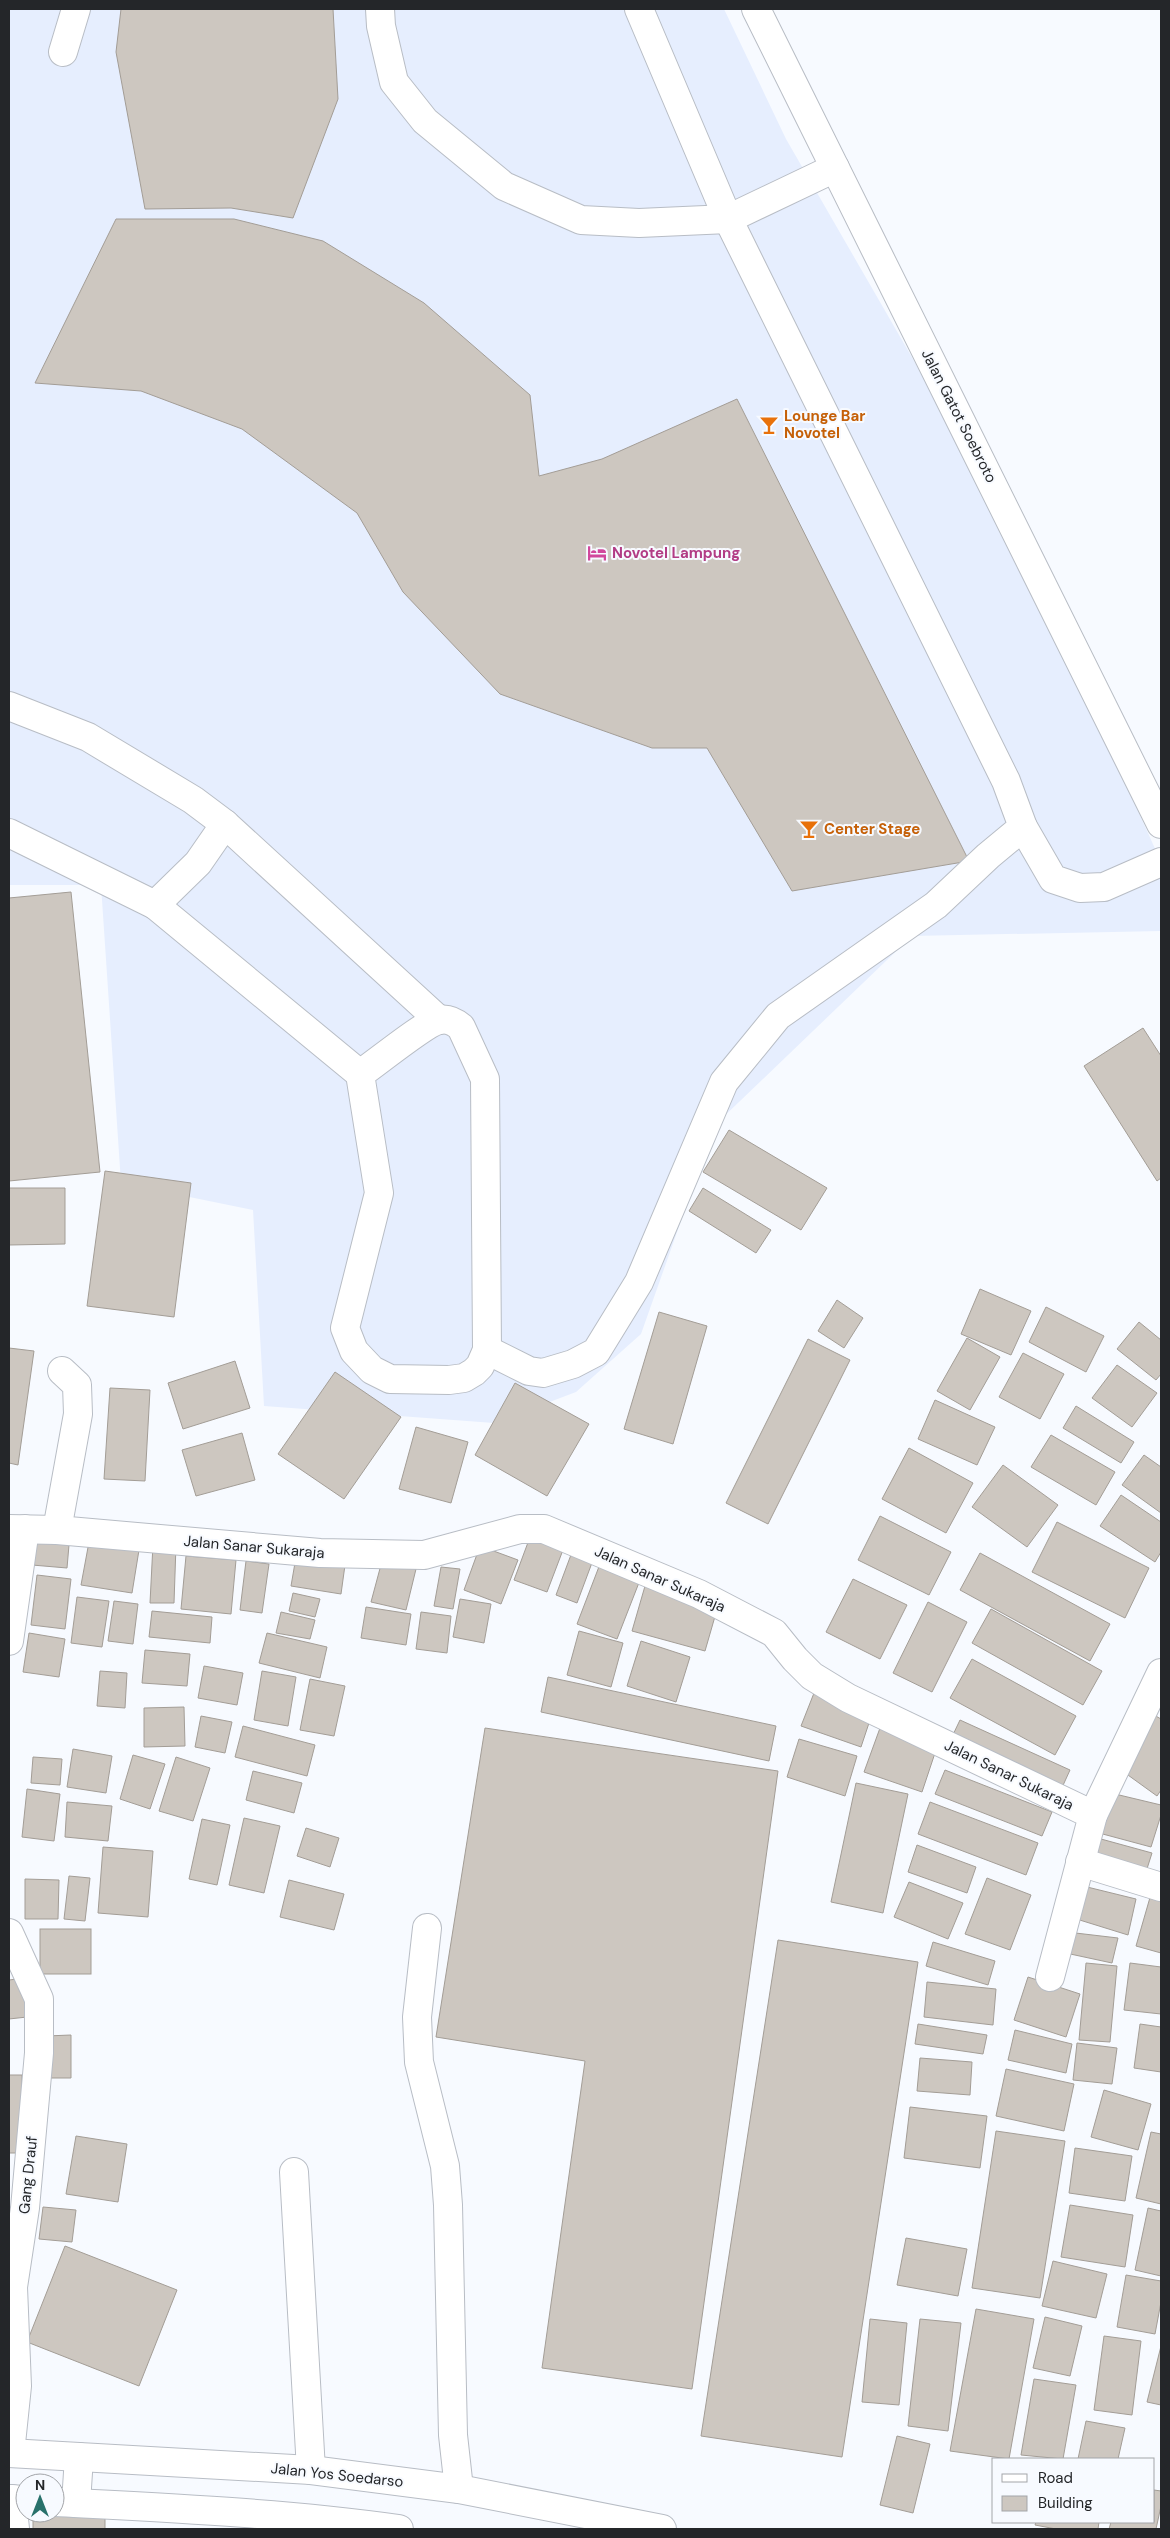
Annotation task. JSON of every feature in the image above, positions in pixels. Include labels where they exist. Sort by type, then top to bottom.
[{"type":"main road","points":[[63,52],[76,9]]},
{"type":"main road","points":[[380,9],[381,26],[394,82],[425,121],[504,186],[581,220],[639,223],[728,219],[835,168]]},
{"type":"main road","points":[[639,9],[728,219],[1006,781],[1023,828],[1053,879],[1080,888],[1104,887],[1161,862]]},
{"type":"main road","name":"Jalan Gatot Soebroto","points":[[756,9],[1161,824]]},
{"type":"main road","points":[[9,706],[88,737],[193,800],[225,824],[439,1020]]},
{"type":"main road","points":[[154,905],[198,863],[225,824]]},
{"type":"main road","points":[[487,1350],[529,1371],[543,1373],[573,1364],[596,1352],[639,1282],[724,1082],[778,1016],[936,905],[988,856],[1023,828]]},
{"type":"main road","points":[[9,833],[154,905],[360,1074],[379,1193],[345,1328],[354,1351],[372,1370],[390,1379],[449,1380],[464,1378],[480,1366],[487,1350],[485,1079],[461,1027],[456,1022],[439,1020],[422,1029],[360,1074]]},
{"type":"main road","points":[[57,1530],[78,1414],[77,1385],[62,1371]]},
{"type":"main road","points":[[9,1641],[17,1529]]},
{"type":"main road","name":"Jalan Sanar Sukaraja","points":[[17,1529],[57,1530],[320,1553],[424,1555],[520,1529],[544,1529],[699,1594],[774,1633],[794,1659],[812,1676],[848,1698],[1093,1815]]},
{"type":"main road","points":[[1050,1977],[1093,1815],[1161,1673]]},
{"type":"main road","points":[[1080,1862],[1161,1888]]},
{"type":"main road","points":[[427,1928],[417,2017],[419,2062],[445,2166],[448,2205],[453,2435],[459,2488]]},
{"type":"main road","name":"Gang Drauf","points":[[9,1933],[40,1999],[38,2072],[25,2208],[13,2288],[17,2386],[10,2453]]},
{"type":"main road","points":[[294,2172],[311,2470]]},
{"type":"main road","name":"Jalan Yos Soedarso","points":[[10,2453],[311,2470],[459,2488],[662,2529]]},
{"type":"main road","points":[[79,2457],[66,2502],[193,2508],[325,2518],[399,2529]]},
{"type":"shaded area","points":[[9,9],[724,9],[786,139],[925,380],[1059,635],[1161,862],[1161,931],[912,936],[715,1125],[641,1334],[576,1392],[494,1423],[264,1406],[253,1210],[121,1183],[101,885],[9,885]]},
{"type":"building","points":[[121,9],[333,9],[338,99],[293,218],[231,208],[145,209],[116,52]]},
{"type":"building","name":"Novotel Lampung","points":[[116,219],[234,219],[323,241],[424,303],[530,395],[539,476],[602,459],[737,399],[969,861],[792,891],[707,748],[652,748],[500,694],[403,592],[357,513],[242,429],[141,391],[35,383]]},
{"type":"building","points":[[71,892],[100,1172],[9,1181],[9,898]]},
{"type":"building","points":[[1143,1028],[1161,1056],[1161,1178],[1157,1181],[1084,1066]]},
{"type":"building","points":[[729,1130],[827,1188],[801,1230],[703,1172]]},
{"type":"building","points":[[105,1171],[191,1183],[174,1317],[87,1306]]},
{"type":"building","points":[[9,1188],[65,1188],[65,1244],[9,1245]]},
{"type":"building","points":[[703,1188],[771,1230],[756,1253],[689,1211]]},
{"type":"building","points":[[980,1289],[1031,1311],[1011,1355],[961,1334]]},
{"type":"building","points":[[837,1300],[863,1318],[844,1348],[818,1331]]},
{"type":"building","points":[[1046,1307],[1104,1336],[1086,1372],[1029,1342]]},
{"type":"building","points":[[659,1312],[707,1326],[673,1444],[624,1429]]},
{"type":"building","points":[[1139,1322],[1161,1340],[1161,1374],[1156,1380],[1117,1349]]},
{"type":"building","points":[[967,1338],[1000,1357],[970,1410],[937,1391]]},
{"type":"building","points":[[808,1339],[850,1360],[768,1524],[726,1503]]},
{"type":"building","points":[[9,1348],[34,1351],[18,1465],[9,1463]]},
{"type":"building","points":[[1023,1353],[1064,1374],[1040,1419],[999,1397]]},
{"type":"building","points":[[235,1361],[250,1408],[183,1429],[168,1383]]},
{"type":"building","points":[[1117,1365],[1157,1393],[1132,1427],[1092,1398]]},
{"type":"building","points":[[335,1372],[401,1417],[344,1499],[278,1454]]},
{"type":"building","points":[[515,1383],[589,1424],[547,1496],[475,1455]]},
{"type":"building","points":[[110,1388],[150,1390],[145,1481],[104,1479]]},
{"type":"building","points":[[935,1400],[995,1427],[977,1465],[918,1439]]},
{"type":"building","points":[[1076,1406],[1134,1442],[1121,1463],[1063,1428]]},
{"type":"building","points":[[416,1427],[468,1442],[451,1503],[399,1489]]},
{"type":"building","points":[[242,1433],[255,1480],[196,1496],[182,1450]]},
{"type":"building","points":[[1051,1435],[1115,1472],[1096,1505],[1031,1467]]},
{"type":"building","points":[[909,1448],[973,1483],[946,1533],[882,1499]]},
{"type":"building","points":[[1144,1455],[1161,1467],[1161,1513],[1122,1485]]},
{"type":"building","points":[[1003,1465],[1058,1505],[1027,1547],[972,1507]]},
{"type":"building","points":[[1121,1495],[1161,1522],[1161,1552],[1155,1562],[1100,1526]]},
{"type":"building","points":[[880,1516],[951,1552],[929,1595],[858,1560]]},
{"type":"building","points":[[1057,1522],[1149,1568],[1125,1618],[1032,1572]]},
{"type":"building","points":[[533,1529],[566,1542],[547,1592],[514,1580]]},
{"type":"building","points":[[33,1542],[69,1545],[67,1568],[32,1565]]},
{"type":"building","points":[[89,1542],[139,1550],[132,1593],[81,1585]]},
{"type":"building","points":[[153,1544],[176,1545],[174,1603],[150,1603]]},
{"type":"building","points":[[575,1544],[596,1552],[577,1603],[556,1595]]},
{"type":"building","points":[[480,1546],[518,1560],[501,1604],[464,1590]]},
{"type":"building","points":[[980,1553],[1110,1624],[1090,1661],[960,1590]]},
{"type":"building","points":[[186,1556],[236,1560],[231,1614],[181,1609]]},
{"type":"building","points":[[296,1557],[345,1565],[341,1594],[291,1586]]},
{"type":"building","points":[[246,1561],[269,1564],[262,1613],[240,1610]]},
{"type":"building","points":[[382,1561],[416,1569],[406,1610],[371,1602]]},
{"type":"building","points":[[600,1564],[640,1580],[617,1639],[577,1624]]},
{"type":"building","points":[[441,1567],[460,1569],[453,1609],[434,1606]]},
{"type":"building","points":[[37,1575],[71,1579],[65,1629],[31,1625]]},
{"type":"building","points":[[853,1579],[907,1605],[880,1659],[826,1632]]},
{"type":"building","points":[[645,1586],[718,1606],[705,1651],[632,1631]]},
{"type":"building","points":[[293,1593],[320,1599],[315,1617],[289,1611]]},
{"type":"building","points":[[77,1597],[109,1601],[102,1647],[71,1643]]},
{"type":"building","points":[[460,1599],[491,1604],[484,1643],[453,1637]]},
{"type":"building","points":[[114,1601],[138,1604],[133,1644],[108,1641]]},
{"type":"building","points":[[928,1602],[967,1622],[932,1692],[893,1673]]},
{"type":"building","points":[[366,1607],[411,1614],[406,1645],[361,1638]]},
{"type":"building","points":[[991,1609],[1102,1671],[1083,1705],[972,1643]]},
{"type":"building","points":[[152,1611],[212,1617],[210,1643],[149,1637]]},
{"type":"building","points":[[281,1612],[315,1620],[310,1639],[276,1633]]},
{"type":"building","points":[[421,1612],[451,1616],[447,1653],[416,1649]]},
{"type":"building","points":[[579,1631],[623,1643],[611,1687],[567,1675]]},
{"type":"building","points":[[29,1633],[65,1639],[59,1677],[23,1672]]},
{"type":"building","points":[[267,1633],[327,1647],[320,1678],[259,1663]]},
{"type":"building","points":[[641,1641],[690,1657],[676,1702],[627,1686]]},
{"type":"building","points":[[145,1650],[190,1654],[187,1686],[142,1683]]},
{"type":"building","points":[[972,1659],[1076,1716],[1055,1755],[950,1698]]},
{"type":"building","points":[[204,1666],[243,1673],[237,1705],[198,1698]]},
{"type":"building","points":[[100,1671],[127,1673],[125,1708],[97,1706]]},
{"type":"building","points":[[262,1671],[296,1677],[288,1726],[254,1720]]},
{"type":"building","points":[[548,1677],[776,1726],[769,1761],[541,1712]]},
{"type":"building","points":[[310,1679],[345,1686],[334,1736],[300,1730]]},
{"type":"building","points":[[814,1693],[872,1714],[861,1747],[801,1726]]},
{"type":"building","points":[[184,1707],[185,1746],[144,1747],[144,1708]]},
{"type":"building","points":[[1154,1715],[1161,1719],[1161,1790],[1157,1796],[1121,1770]]},
{"type":"building","points":[[201,1716],[232,1722],[225,1753],[195,1747]]},
{"type":"building","points":[[960,1720],[1070,1770],[1060,1792],[950,1741]]},
{"type":"building","points":[[243,1726],[315,1745],[307,1776],[235,1757]]},
{"type":"building","points":[[485,1728],[778,1771],[692,2389],[542,2368],[585,2061],[436,2037]]},
{"type":"building","points":[[880,1728],[937,1747],[922,1792],[864,1772]]},
{"type":"building","points":[[799,1739],[857,1756],[845,1796],[787,1777]]},
{"type":"building","points":[[73,1749],[112,1756],[106,1793],[67,1787]]},
{"type":"building","points":[[133,1755],[165,1764],[150,1809],[120,1799]]},
{"type":"building","points":[[33,1757],[62,1759],[60,1785],[31,1783]]},
{"type":"building","points":[[176,1757],[210,1768],[193,1821],[159,1811]]},
{"type":"building","points":[[945,1770],[1052,1812],[1042,1836],[935,1794]]},
{"type":"building","points":[[253,1771],[302,1783],[294,1813],[246,1800]]},
{"type":"building","points":[[856,1783],[908,1794],[883,1913],[831,1902]]},
{"type":"building","points":[[27,1789],[60,1794],[54,1841],[22,1837]]},
{"type":"building","points":[[1115,1794],[1161,1805],[1161,1815],[1151,1847],[1099,1833]]},
{"type":"building","points":[[67,1802],[112,1806],[108,1841],[65,1837]]},
{"type":"building","points":[[930,1802],[1038,1843],[1026,1875],[918,1834]]},
{"type":"building","points":[[244,1818],[280,1826],[264,1893],[229,1885]]},
{"type":"building","points":[[202,1819],[230,1825],[217,1885],[189,1879]]},
{"type":"building","points":[[306,1828],[339,1838],[330,1867],[297,1856]]},
{"type":"building","points":[[1101,1839],[1152,1853],[1145,1875],[1094,1859]]},
{"type":"building","points":[[917,1845],[976,1867],[967,1893],[908,1872]]},
{"type":"building","points":[[103,1847],[153,1851],[148,1917],[98,1913]]},
{"type":"building","points":[[69,1876],[90,1878],[85,1921],[64,1919]]},
{"type":"building","points":[[987,1878],[1031,1895],[1010,1950],[965,1934]]},
{"type":"building","points":[[25,1879],[59,1880],[58,1919],[25,1919]]},
{"type":"building","points":[[289,1880],[344,1894],[334,1930],[280,1917]]},
{"type":"building","points":[[909,1882],[963,1903],[948,1939],[894,1917]]},
{"type":"building","points":[[1079,1885],[1136,1899],[1128,1935],[1070,1917]]},
{"type":"building","points":[[1151,1894],[1161,1897],[1161,1953],[1136,1946]]},
{"type":"building","points":[[40,1929],[91,1929],[91,1974],[40,1974]]},
{"type":"building","points":[[1067,1932],[1118,1938],[1112,1963],[1061,1952]]},
{"type":"building","points":[[778,1940],[918,1962],[842,2457],[701,2436]]},
{"type":"building","points":[[933,1942],[995,1961],[988,1985],[926,1966]]},
{"type":"building","points":[[1086,1963],[1117,1966],[1110,2042],[1079,2040]]},
{"type":"building","points":[[1130,1963],[1161,1967],[1161,2014],[1124,2010]]},
{"type":"building","points":[[1028,1977],[1080,1994],[1066,2037],[1014,2020]]},
{"type":"building","points":[[25,1978],[27,2017],[9,2019],[9,1980]]},
{"type":"building","points":[[927,1982],[996,1989],[993,2025],[924,2017]]},
{"type":"building","points":[[918,2024],[987,2035],[983,2054],[915,2044]]},
{"type":"building","points":[[1140,2024],[1161,2027],[1161,2072],[1134,2068]]},
{"type":"building","points":[[1015,2030],[1072,2044],[1066,2073],[1008,2060]]},
{"type":"building","points":[[71,2035],[71,2078],[47,2078],[46,2036]]},
{"type":"building","points":[[1077,2043],[1117,2048],[1112,2084],[1073,2080]]},
{"type":"building","points":[[920,2058],[972,2062],[970,2095],[917,2091]]},
{"type":"building","points":[[1006,2069],[1074,2084],[1064,2131],[996,2116]]},
{"type":"building","points":[[9,2075],[22,2075],[23,2153],[9,2153]]},
{"type":"building","points":[[1104,2090],[1151,2104],[1138,2150],[1091,2137]]},
{"type":"building","points":[[910,2107],[987,2116],[980,2168],[904,2158]]},
{"type":"building","points":[[996,2131],[1065,2141],[1040,2298],[972,2288]]},
{"type":"building","points":[[1151,2132],[1161,2134],[1161,2204],[1136,2198]]},
{"type":"building","points":[[76,2136],[127,2144],[118,2202],[66,2194]]},
{"type":"building","points":[[1075,2148],[1132,2156],[1125,2201],[1069,2193]]},
{"type":"building","points":[[1070,2205],[1133,2215],[1125,2267],[1061,2257]]},
{"type":"building","points":[[43,2207],[76,2210],[72,2242],[39,2239]]},
{"type":"building","points":[[1148,2208],[1161,2211],[1161,2276],[1135,2270]]},
{"type":"building","points":[[906,2238],[967,2249],[958,2296],[897,2285]]},
{"type":"building","points":[[65,2246],[177,2290],[139,2386],[27,2342]]},
{"type":"building","points":[[1053,2261],[1107,2274],[1096,2318],[1042,2306]]},
{"type":"building","points":[[1126,2275],[1161,2281],[1161,2302],[1155,2334],[1117,2327]]},
{"type":"building","points":[[976,2309],[1034,2319],[1009,2458],[950,2451]]},
{"type":"building","points":[[1045,2317],[1082,2326],[1070,2376],[1033,2368]]},
{"type":"building","points":[[870,2319],[907,2323],[899,2405],[862,2402]]},
{"type":"building","points":[[920,2319],[961,2323],[948,2431],[908,2426]]},
{"type":"building","points":[[1104,2336],[1141,2341],[1132,2415],[1094,2410]]},
{"type":"building","points":[[1161,2346],[1161,2405],[1147,2402]]},
{"type":"building","points":[[1034,2379],[1076,2385],[1063,2458],[1021,2455]]},
{"type":"building","points":[[1086,2421],[1125,2428],[1118,2458],[1078,2458]]},
{"type":"building","points":[[897,2436],[930,2444],[913,2513],[880,2505]]},
{"type":"building","points":[[1155,2490],[1161,2491],[1161,2506],[1156,2529],[1109,2529],[1111,2523],[1155,2523]]},
{"type":"building","points":[[65,2516],[105,2516],[105,2529],[33,2529],[33,2523],[65,2523]]},
{"type":"building","points":[[1036,2523],[1099,2523],[1098,2529],[1056,2529],[1035,2525]]},
{"type":"place","name":"Lounge Bar Novotel","points":[[769,425]]},
{"type":"place","name":"Novotel Lampung","points":[[597,553]]},
{"type":"place","name":"Center Stage","points":[[809,829]]}]
